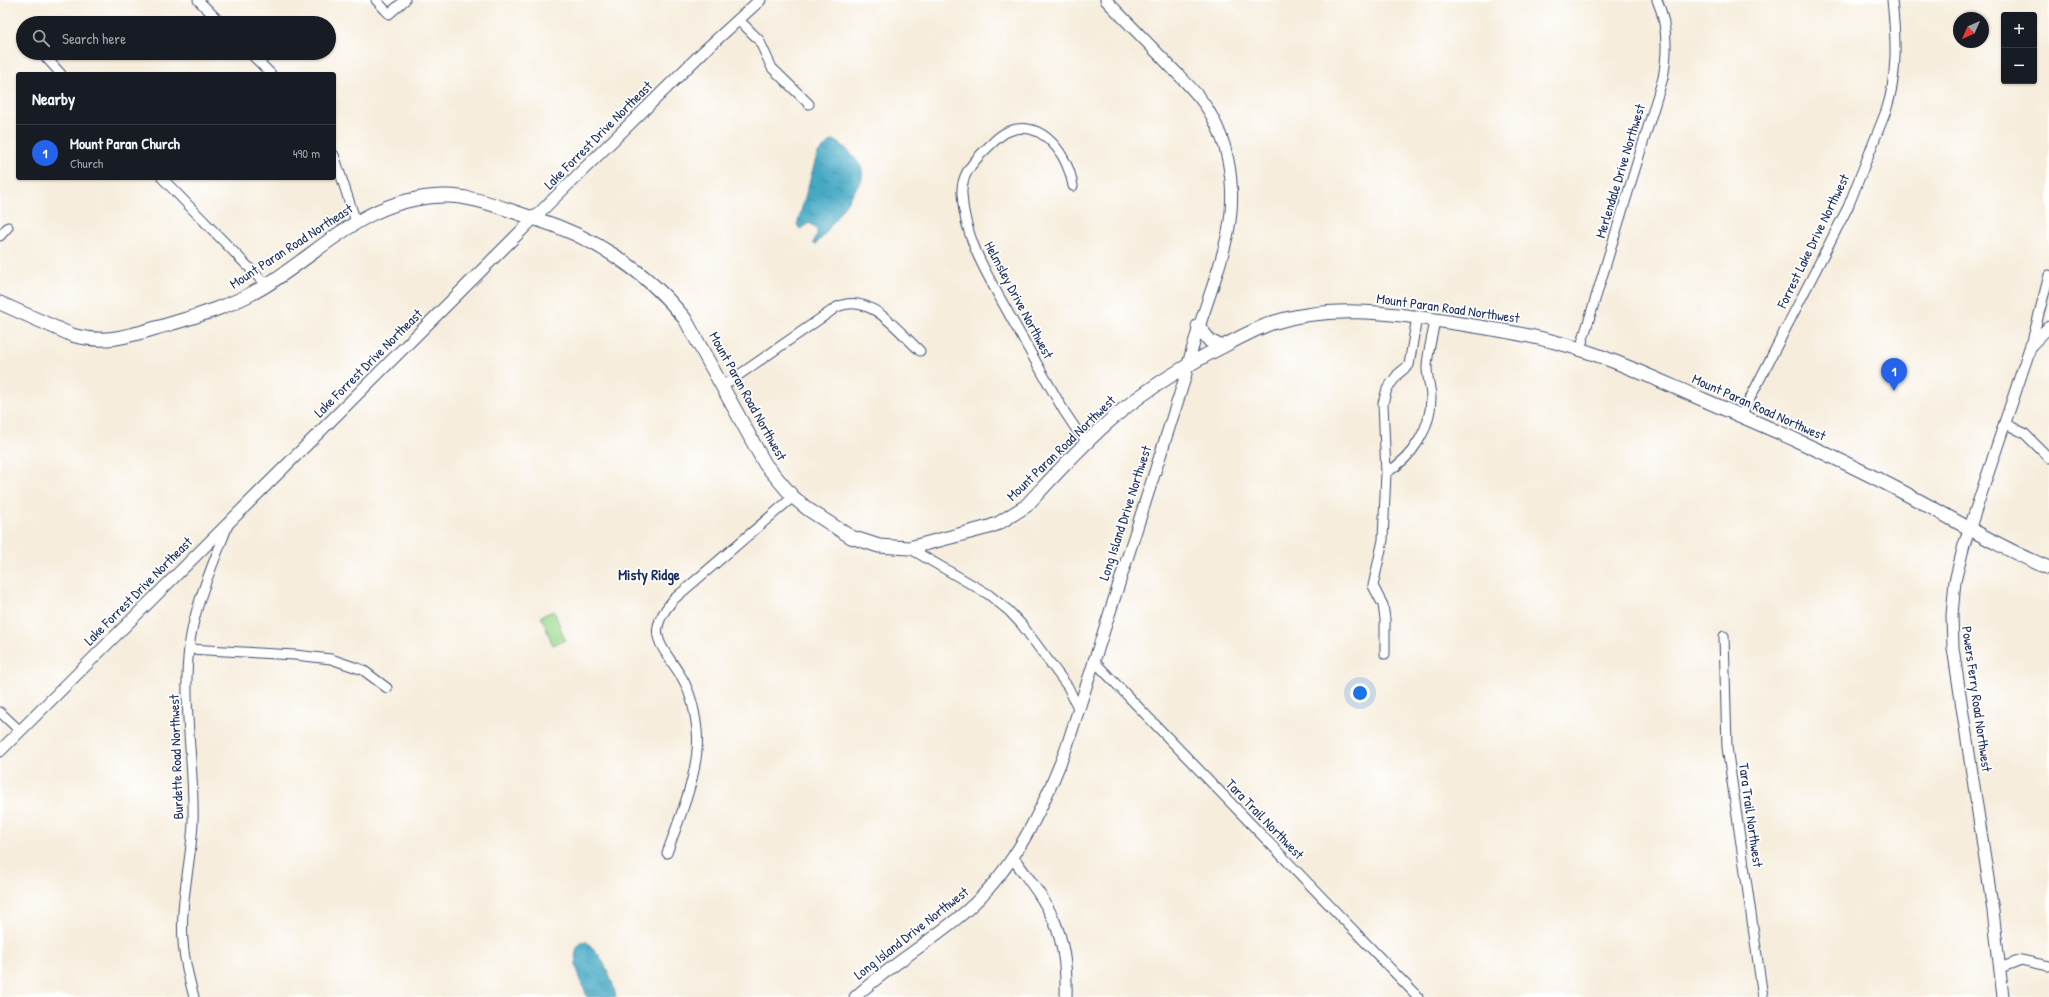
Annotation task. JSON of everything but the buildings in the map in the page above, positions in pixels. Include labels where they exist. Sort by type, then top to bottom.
[{"type":"main road","name":"Mount Paran Road Northeast","points":[[0,303],[72,335],[97,340],[110,340],[213,312],[266,285],[322,244],[356,222],[376,211],[397,203],[442,196],[469,198],[534,218]]},
{"type":"main road","name":"Mount Paran Road Northwest","points":[[534,218],[568,230],[613,254],[656,287],[686,319],[765,464],[793,497],[829,525],[851,537],[879,546],[908,548],[976,531],[1003,521],[1026,506],[1088,442],[1131,403],[1187,366],[1256,330],[1299,316],[1330,312],[1372,313],[1417,317],[1506,331],[1580,349],[1642,373],[1835,457],[1983,536],[2049,568]]},
{"type":"main road","points":[[1198,326],[1210,341],[1222,347]]},
{"type":"street","points":[[198,0],[213,16]]},
{"type":"street","points":[[376,0],[389,14],[405,0]]},
{"type":"street","name":"Lake Forrest Drive Northeast","points":[[0,751],[534,218],[703,52],[760,0]]},
{"type":"street","name":"Long Island Drive Northwest","points":[[855,997],[966,911],[991,886],[1012,858],[1035,821],[1052,786],[1066,748],[1187,366],[1198,326],[1225,246],[1230,222],[1231,180],[1223,142],[1210,112],[1191,88],[1106,0]]},
{"type":"street","name":"Merlendale Drive Northwest","points":[[1580,349],[1663,78],[1667,59],[1667,40],[1664,23],[1657,0]]},
{"type":"street","name":"Forrest Lake Drive Northwest","points":[[1741,416],[1848,207],[1886,111],[1891,97],[1895,67],[1895,25],[1892,0]]},
{"type":"street","points":[[739,20],[759,40],[772,68],[809,104]]},
{"type":"street","points":[[48,60],[59,72]]},
{"type":"street","points":[[257,60],[269,72]]},
{"type":"street","name":"Helmsley Drive Northwest","points":[[1073,186],[1068,165],[1057,148],[1038,132],[1019,129],[1009,131],[1000,136],[972,164],[964,178],[962,194],[969,234],[980,262],[1064,411],[1076,429],[1088,442]]},
{"type":"street","points":[[336,161],[356,222]]},
{"type":"street","points":[[164,180],[266,285]]},
{"type":"street","points":[[0,236],[8,227]]},
{"type":"street","points":[[2031,345],[2049,275]]},
{"type":"street","points":[[723,386],[837,307],[850,303],[863,304],[874,309],[920,351]]},
{"type":"street","points":[[1385,654],[1385,619],[1382,605],[1373,586],[1383,540],[1386,474],[1383,402],[1387,389],[1398,374],[1409,365],[1417,317]]},
{"type":"street","points":[[1386,474],[1397,467],[1410,455],[1426,426],[1431,399],[1430,383],[1426,369],[1436,320]]},
{"type":"street","name":"Powers Ferry Road Northwest","points":[[2003,997],[1993,911],[1953,648],[1952,615],[1955,581],[1969,528],[2004,423],[2031,345],[2049,327]]},
{"type":"street","points":[[1409,365],[1426,369]]},
{"type":"street","points":[[2004,423],[2024,433],[2049,458]]},
{"type":"street","points":[[667,853],[694,769],[698,731],[689,692],[680,673],[660,644],[658,632],[659,620],[665,609],[674,598],[793,497]]},
{"type":"street","name":"Burdette Road Northwest","points":[[194,997],[183,941],[184,904],[191,856],[193,822],[187,697],[189,649],[198,603],[229,522]]},
{"type":"street","points":[[908,548],[988,594],[1009,611],[1022,625],[1068,687],[1078,708]]},
{"type":"street","name":"Tara Trail Northwest","points":[[1724,636],[1727,747],[1763,997]]},
{"type":"street","points":[[189,649],[295,655],[331,659],[363,670],[387,688]]},
{"type":"street","name":"Tara Trail Northwest","points":[[1093,660],[1418,997]]},
{"type":"street","points":[[0,712],[20,731]]},
{"type":"street","points":[[1012,858],[1041,895],[1058,926],[1064,949],[1066,997]]},
{"type":"street","points":[[2000,968],[2021,960],[2049,966]]},
{"type":"green space","points":[[554,611],[565,640],[553,645],[541,616]]},
{"type":"water","points":[[833,140],[837,141],[850,152],[862,170],[862,180],[822,238],[815,245],[813,243],[817,235],[817,228],[809,223],[800,229],[797,225],[817,155]]},
{"type":"water","points":[[585,941],[596,952],[605,966],[612,982],[616,997],[587,997],[575,959],[576,951],[579,945]]},
{"type":"place","name":"Mount Paran Church","points":[[1894,391]]},
{"type":"district","name":"Misty Ridge","points":[[649,575]]}]
